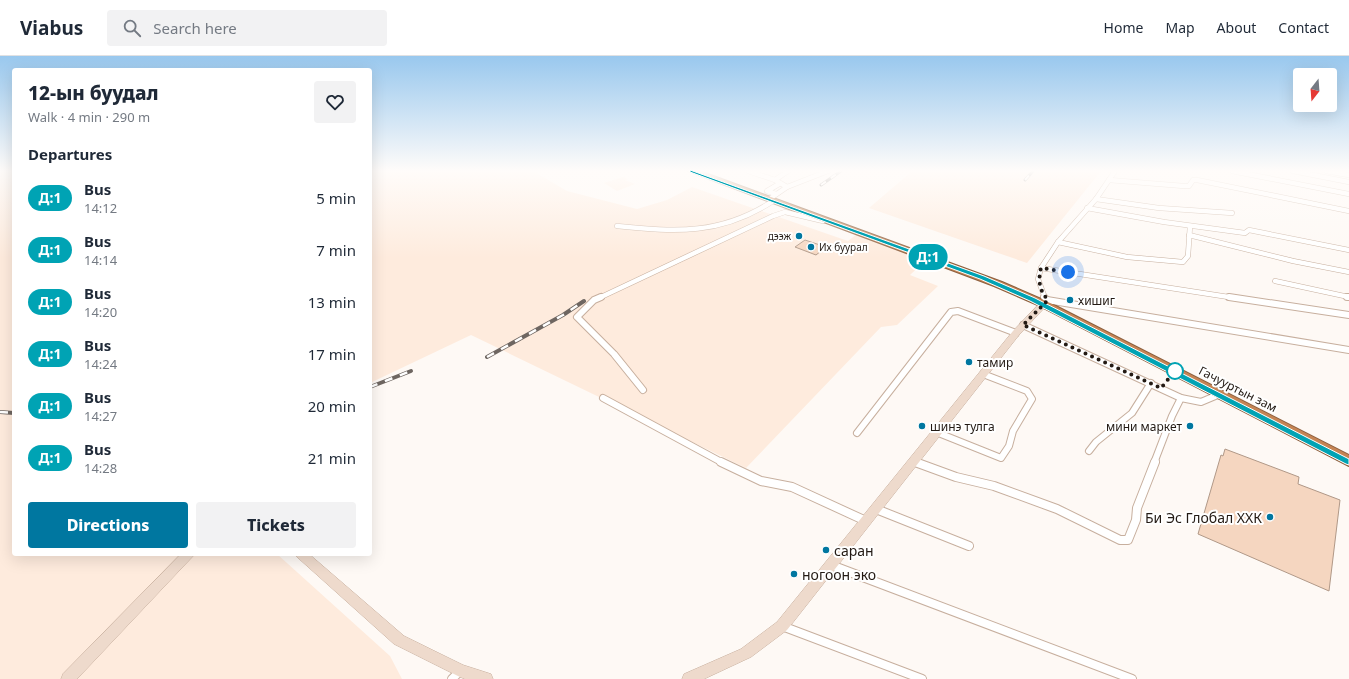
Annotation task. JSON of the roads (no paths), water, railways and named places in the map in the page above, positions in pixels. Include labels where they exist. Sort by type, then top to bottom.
[{"type":"highway","name":"Гачууртын зам","points":[[778,200],[827,221],[982,277],[1046,302],[1349,461]]},
{"type":"street","points":[[617,226],[662,230],[700,229],[739,220],[770,200]]},
{"type":"street","points":[[1046,302],[1038,279],[1041,268],[1058,242],[1094,200]]},
{"type":"street","points":[[1109,200],[1165,209],[1232,213]]},
{"type":"street","points":[[1295,200],[1349,211]]},
{"type":"street","points":[[1087,208],[1190,226],[1245,233],[1249,230],[1349,250]]},
{"type":"street","points":[[643,390],[614,354],[577,317],[583,309],[594,300],[773,216],[785,212],[796,213],[827,221]]},
{"type":"street","points":[[1058,242],[1127,258],[1183,262],[1188,256],[1190,226]]},
{"type":"street","points":[[1189,235],[1293,261],[1349,272]]},
{"type":"street","points":[[1041,268],[1349,315]]},
{"type":"street","points":[[1275,282],[1349,297]]},
{"type":"street","points":[[690,679],[746,653],[782,626],[1016,333],[1046,302]]},
{"type":"street","points":[[1046,302],[1349,350]]},
{"type":"street","points":[[857,433],[951,312],[958,311],[1016,333]]},
{"type":"street","points":[[1023,325],[1181,398],[1201,403],[1208,402],[1220,394]]},
{"type":"street","points":[[936,432],[1001,458],[1009,446],[1013,431],[1032,399],[1031,394],[1028,391],[983,374]]},
{"type":"street","points":[[1089,451],[1096,442],[1132,413],[1151,383]]},
{"type":"street","points":[[603,398],[740,472],[761,481],[792,488],[812,495],[866,521]]},
{"type":"street","points":[[913,461],[956,478],[994,486],[1057,509],[1120,540],[1125,541],[1128,540],[1136,520],[1140,501],[1172,416],[1181,398]]},
{"type":"street","points":[[876,508],[969,546]]},
{"type":"street","points":[[68,679],[187,556]]},
{"type":"street","points":[[303,556],[398,640],[456,675],[486,679]]},
{"type":"street","points":[[831,565],[1132,679]]},
{"type":"street","points":[[782,626],[833,647],[885,663],[922,679]]},
{"type":"railway","points":[[487,357],[563,315],[584,301]]},
{"type":"railway","points":[[372,386],[411,371]]},
{"type":"railway","points":[[0,412],[12,413]]},
{"type":"place","name":"дээж","points":[[799,236]]},
{"type":"place","name":"Их буурал","points":[[811,247]]},
{"type":"place","name":"хишиг","points":[[1070,300]]},
{"type":"place","name":"тамир","points":[[969,362]]},
{"type":"place","name":"шинэ тулга","points":[[922,426]]},
{"type":"place","name":"мини маркет","points":[[1190,426]]},
{"type":"place","name":"Би Эс Глобал ХХК","points":[[1270,517]]},
{"type":"place","name":"саран","points":[[826,550]]},
{"type":"place","name":"ногоон эко","points":[[794,574]]}]
